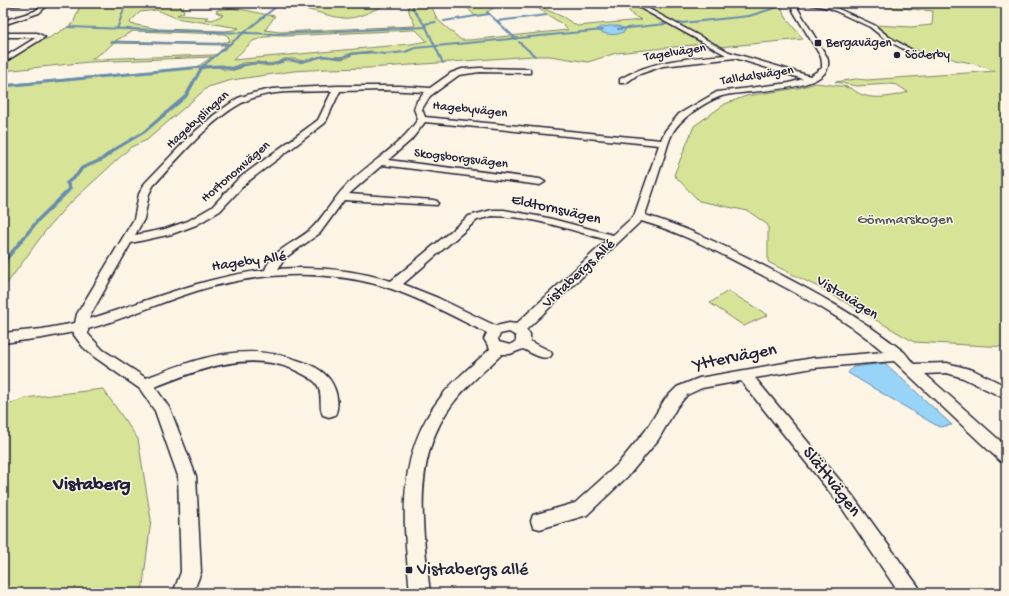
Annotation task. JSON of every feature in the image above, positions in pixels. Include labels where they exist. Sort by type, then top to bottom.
[{"type":"street","points":[[3,4],[20,3]]},
{"type":"street","points":[[3,23],[38,12],[47,3]]},
{"type":"street","points":[[634,3],[734,56],[812,79]]},
{"type":"street","name":"Talldalsvägen","points":[[639,217],[668,133],[682,116],[709,99],[726,93],[790,85],[812,79],[825,69],[826,63],[797,14],[795,7],[797,3]]},
{"type":"street","points":[[805,3],[830,7],[872,26],[888,38],[911,51]]},
{"type":"street","points":[[3,35],[37,35],[42,37],[3,61]]},
{"type":"street","name":"Tagelvägen","points":[[623,81],[634,73],[653,66],[734,56]]},
{"type":"street","points":[[422,119],[419,114],[419,105],[425,96],[458,72],[482,70],[527,71]]},
{"type":"street","name":"Hagebyslingan","points":[[81,326],[84,314],[139,219],[144,194],[149,185],[228,107],[245,98],[259,94],[337,88],[381,87],[432,90]]},
{"type":"street","name":"Hortonomvägen","points":[[127,240],[168,232],[192,223],[216,209],[242,181],[322,121],[337,88]]},
{"type":"street","name":"Hagebyvägen","points":[[270,274],[272,266],[278,259],[287,250],[311,235],[322,224],[348,190],[378,162],[412,135],[422,119],[664,143]]},
{"type":"street","name":"Skogsborgsvägen","points":[[378,162],[540,182]]},
{"type":"street","points":[[342,197],[433,203]]},
{"type":"street","name":"Eldtornsvägen","points":[[394,285],[470,221],[482,215],[498,213],[548,221],[616,240]]},
{"type":"street","name":"Vistabergs Allé","points":[[520,336],[639,217]]},
{"type":"street","name":"Vistavägen","points":[[639,217],[678,229],[696,242],[821,300],[870,331],[899,356],[910,369],[1006,456]]},
{"type":"street","name":"Hageby Allé","points":[[3,338],[81,326],[189,289],[226,280],[270,274],[329,273],[361,277],[394,285],[411,291],[495,331]]},
{"type":"street","points":[[81,326],[81,335],[88,344],[98,353],[145,385],[162,409],[187,476],[191,572],[183,593]]},
{"type":"street","points":[[520,336],[513,349],[499,348],[492,342],[492,335],[495,331],[503,328],[520,336],[545,354]]},
{"type":"street","points":[[420,593],[412,509],[413,485],[420,448],[440,408],[453,393],[499,348]]},
{"type":"street","points":[[145,385],[210,361],[231,357],[253,356],[274,358],[290,362],[318,376],[327,386],[330,399],[329,411]]},
{"type":"street","name":"Yttervägen","points":[[540,521],[582,509],[623,470],[652,435],[671,403],[682,391],[698,383],[813,363],[899,356]]},
{"type":"street","points":[[910,369],[947,368],[968,374],[1006,393]]},
{"type":"street","name":"Slättvägen","points":[[745,376],[846,500],[911,593]]},
{"type":"green space","points":[[81,3],[181,3],[182,5],[180,7],[184,12],[177,15],[208,17],[205,19],[212,20],[223,15],[216,12],[217,10],[232,9],[246,10],[275,16],[265,30],[280,32],[413,26],[415,25],[409,12],[408,3],[430,3],[437,19],[461,40],[470,40],[568,30],[562,24],[530,3],[537,3],[577,26],[642,20],[633,16],[622,3],[629,3],[703,44],[616,53],[588,62],[550,56],[532,56],[370,68],[294,71],[232,80],[208,87],[147,140],[131,147],[66,207],[46,230],[3,289],[3,85],[197,67],[212,57],[89,62],[3,71],[3,64],[42,40],[49,38],[73,24]],"holes":[[[157,10],[176,18],[239,28],[225,31],[158,29],[131,24],[130,22],[140,12]],[[412,30],[416,30],[427,41],[411,44],[233,60],[253,41],[264,37]],[[133,31],[224,34],[228,36],[230,41],[214,44],[115,41]],[[116,43],[226,45],[214,55],[91,59],[106,50],[112,44]],[[372,51],[370,53],[353,54],[347,58],[341,59],[319,57],[341,57],[352,53]],[[316,58],[304,62],[295,62],[290,60],[269,66],[245,64],[241,68],[233,70],[225,70],[218,67],[203,68],[223,65],[231,68],[242,63],[259,62],[269,64],[279,62],[284,59],[303,61]]]},
{"type":"green space","points":[[245,3],[390,3],[355,17],[343,18],[306,9],[291,7],[283,8],[287,5]]},
{"type":"green space","points":[[482,3],[495,7],[487,12],[489,14],[475,16],[465,5]]},
{"type":"green space","points":[[638,3],[783,3],[781,5],[782,10],[803,39],[719,47]]},
{"type":"green space","name":"Gömmarskogen","points":[[1006,3],[1006,347],[914,342],[824,290],[768,262],[768,225],[748,211],[699,201],[674,175],[694,126],[725,104],[746,96],[798,88],[816,83],[848,87],[846,87],[868,96],[886,97],[908,92],[897,85],[891,84],[857,86],[835,82],[856,79],[867,80],[996,71],[972,63],[955,60],[945,55],[930,54],[907,47],[896,42],[874,25],[911,27],[932,25],[933,11],[857,4]]},
{"type":"green space","points":[[728,291],[768,315],[744,326],[710,303]]},
{"type":"green space","points":[[103,389],[138,439],[151,520],[142,593],[3,593],[3,407],[25,398]]},
{"type":"water","points":[[619,26],[626,30],[620,34],[612,34],[597,30],[598,28]]},
{"type":"water","points":[[885,363],[952,425],[939,427],[848,373],[853,367]]},
{"type":"waterway","points":[[80,5],[106,3]]},
{"type":"waterway","points":[[117,29],[126,3]]},
{"type":"waterway","points":[[413,3],[413,9],[426,27]]},
{"type":"waterway","points":[[244,33],[278,5]]},
{"type":"waterway","points":[[673,24],[749,16],[785,5]]},
{"type":"waterway","points":[[487,12],[515,38]]},
{"type":"waterway","points":[[444,21],[489,14]]},
{"type":"waterway","points":[[497,21],[547,15]]},
{"type":"waterway","points":[[424,24],[436,22]]},
{"type":"waterway","points":[[618,29],[666,24]]},
{"type":"waterway","points":[[68,27],[117,29]]},
{"type":"waterway","points":[[244,33],[276,34],[426,27]]},
{"type":"waterway","points":[[426,27],[435,46]]},
{"type":"waterway","points":[[117,29],[244,33]]},
{"type":"waterway","points":[[515,38],[603,30]]},
{"type":"waterway","points":[[203,66],[244,33]]},
{"type":"waterway","points":[[435,46],[515,38]]},
{"type":"waterway","points":[[111,42],[230,44]]},
{"type":"waterway","points":[[519,42],[535,56]]},
{"type":"waterway","points":[[241,66],[257,63],[272,65],[286,60],[302,62],[324,56],[341,58],[352,54],[369,52],[385,54],[405,52],[415,48],[435,46]]},
{"type":"waterway","points":[[435,46],[443,63]]},
{"type":"waterway","points":[[202,67],[220,66],[233,69],[241,66]]},
{"type":"waterway","points":[[3,86],[202,67]]},
{"type":"waterway","points":[[112,151],[144,132],[186,96],[202,67]]},
{"type":"waterway","points":[[4,262],[39,219],[68,191],[70,188],[67,183],[77,175],[82,168],[101,160],[114,150]]},
{"type":"place","name":"Bergavägen","points":[[818,43]]},
{"type":"place","name":"Söderby","points":[[897,55]]},
{"type":"place","name":"Vistabergs allé","points":[[409,570]]},
{"type":"district","name":"Vistaberg","points":[[92,485]]}]
